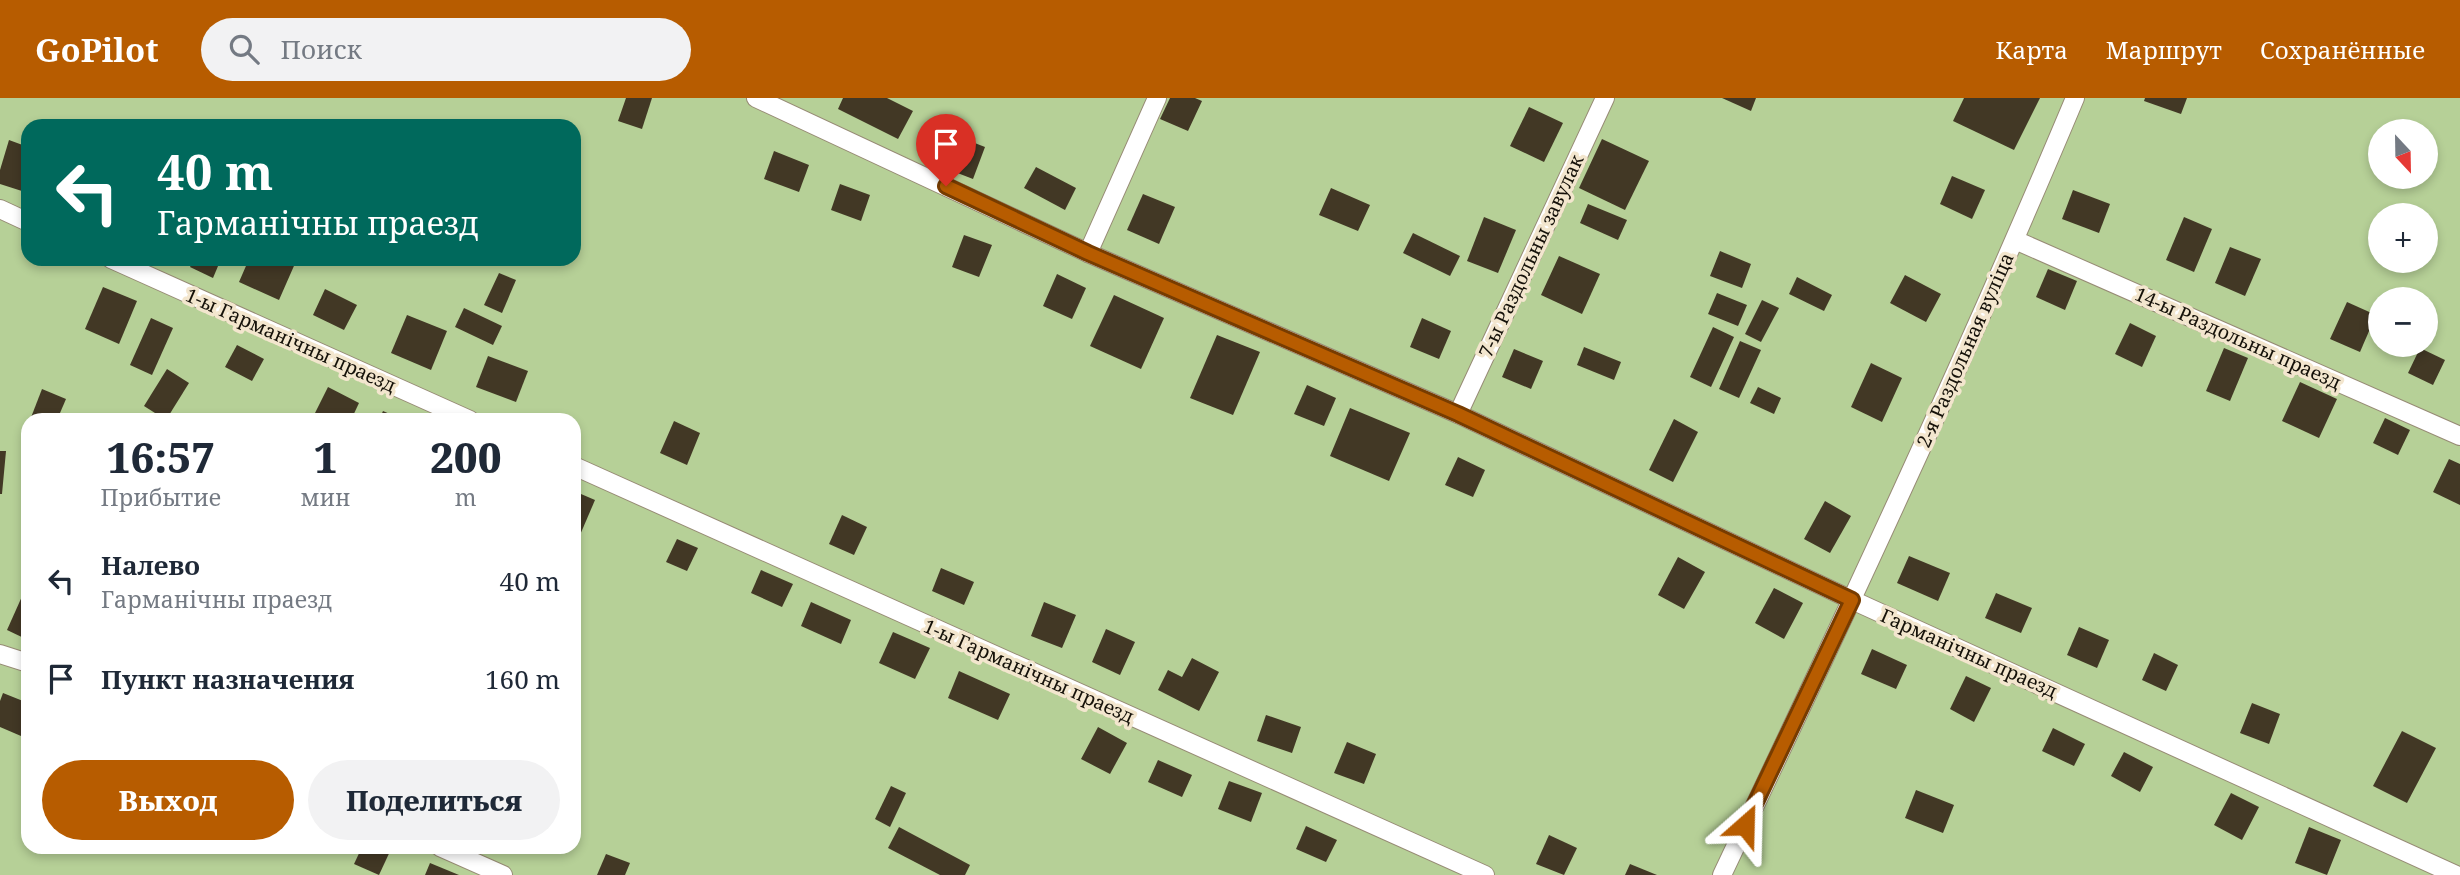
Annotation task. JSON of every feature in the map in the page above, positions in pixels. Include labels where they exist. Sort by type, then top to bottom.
[{"type":"lane","name":"Гарманічны праезд","points":[[756,98],[1088,253],[1458,414],[1852,600],[2456,875]]},
{"type":"lane","points":[[1088,253],[1157,98]]},
{"type":"lane","name":"7-ы Раздольны завулак","points":[[1458,414],[1605,98]]},
{"type":"lane","name":"2-я Раздольная вуліца","points":[[1722,875],[1852,600],[2015,240],[2075,98]]},
{"type":"lane","points":[[0,209],[21,219]]},
{"type":"lane","name":"14-ы Раздольны праезд","points":[[2015,240],[2460,436]]},
{"type":"lane","name":"1-ы Гарманічны праезд","points":[[127,266],[454,413]]},
{"type":"lane","name":"1-ы Гарманічны праезд","points":[[581,469],[1485,875]]},
{"type":"lane","points":[[0,654],[21,661]]},
{"type":"lane","points":[[456,854],[503,875]]},
{"type":"green space","points":[[0,98],[2460,98],[2460,875],[0,875]]},
{"type":"building","points":[[626,98],[652,98],[642,129],[618,121]]},
{"type":"building","points":[[843,98],[887,98],[913,111],[898,139],[838,109]]},
{"type":"building","points":[[1170,98],[1195,98],[1202,101],[1188,131],[1160,119]]},
{"type":"building","points":[[1722,98],[1756,98],[1751,111]]},
{"type":"building","points":[[1964,98],[2040,98],[2014,150],[1953,121]]},
{"type":"building","points":[[2145,98],[2187,98],[2181,114],[2144,101]]},
{"type":"building","points":[[1529,107],[1563,123],[1544,162],[1510,146]]},
{"type":"building","points":[[936,128],[985,147],[973,179],[924,160]]},
{"type":"building","points":[[1602,139],[1649,161],[1625,210],[1579,188]]},
{"type":"building","points":[[9,140],[21,144],[21,191],[0,184],[0,170]]},
{"type":"building","points":[[774,151],[809,165],[799,192],[764,179]]},
{"type":"building","points":[[1036,167],[1076,188],[1065,210],[1024,188]]},
{"type":"building","points":[[1952,176],[1985,190],[1972,219],[1940,204]]},
{"type":"building","points":[[840,184],[870,195],[861,221],[831,210]]},
{"type":"building","points":[[1331,188],[1370,205],[1358,231],[1319,215]]},
{"type":"building","points":[[2073,190],[2110,204],[2099,233],[2062,219]]},
{"type":"building","points":[[1143,194],[1175,207],[1159,244],[1127,230]]},
{"type":"building","points":[[1588,204],[1627,220],[1618,240],[1580,223]]},
{"type":"building","points":[[1484,217],[1516,230],[1498,273],[1467,261]]},
{"type":"building","points":[[2184,217],[2212,229],[2194,272],[2166,260]]},
{"type":"building","points":[[1413,233],[1460,256],[1450,276],[1403,253]]},
{"type":"building","points":[[964,235],[992,245],[979,277],[952,267]]},
{"type":"building","points":[[2230,247],[2261,259],[2245,296],[2215,283]]},
{"type":"building","points":[[1720,251],[1751,264],[1742,288],[1710,276]]},
{"type":"building","points":[[1559,256],[1600,274],[1582,314],[1541,295]]},
{"type":"building","points":[[190,266],[218,266],[213,278]]},
{"type":"building","points":[[246,266],[294,266],[279,300],[239,282]]},
{"type":"building","points":[[2048,269],[2077,281],[2065,310],[2036,297]]},
{"type":"building","points":[[499,273],[516,280],[502,313],[484,305]]},
{"type":"building","points":[[1057,274],[1086,288],[1072,319],[1043,306]]},
{"type":"building","points":[[1905,275],[1941,294],[1926,322],[1890,303]]},
{"type":"building","points":[[1797,277],[1832,295],[1824,311],[1789,294]]},
{"type":"building","points":[[103,287],[137,301],[119,344],[85,329]]},
{"type":"building","points":[[325,289],[357,305],[344,330],[313,315]]},
{"type":"building","points":[[1717,293],[1747,305],[1738,326],[1708,314]]},
{"type":"building","points":[[1114,295],[1164,318],[1141,369],[1090,346]]},
{"type":"building","points":[[1762,300],[1779,308],[1761,342],[1745,334]]},
{"type":"building","points":[[2347,302],[2368,311],[2368,334],[2360,352],[2330,339]]},
{"type":"building","points":[[464,308],[502,326],[493,345],[455,327]]},
{"type":"building","points":[[407,315],[447,331],[431,370],[391,353]]},
{"type":"building","points":[[151,318],[173,328],[152,375],[130,365]]},
{"type":"building","points":[[1422,318],[1451,331],[1439,359],[1410,347]]},
{"type":"building","points":[[2130,323],[2156,336],[2142,367],[2115,354]]},
{"type":"building","points":[[1713,327],[1734,337],[1711,387],[1690,377]]},
{"type":"building","points":[[1217,335],[1260,352],[1233,415],[1190,398]]},
{"type":"building","points":[[1740,341],[1761,350],[1739,398],[1719,389]]},
{"type":"building","points":[[237,345],[264,359],[252,381],[225,367]]},
{"type":"building","points":[[1584,347],[1621,362],[1614,380],[1577,365]]},
{"type":"building","points":[[2224,348],[2248,358],[2230,401],[2206,391]]},
{"type":"building","points":[[1514,349],[1543,361],[1531,389],[1502,377]]},
{"type":"building","points":[[488,356],[528,371],[516,402],[476,387]]},
{"type":"building","points":[[2416,357],[2438,357],[2445,360],[2433,385],[2408,373]]},
{"type":"building","points":[[1871,363],[1902,378],[1882,422],[1851,407]]},
{"type":"building","points":[[167,369],[189,383],[170,413],[155,413],[144,406]]},
{"type":"building","points":[[2300,382],[2337,399],[2319,438],[2282,421]]},
{"type":"building","points":[[1307,385],[1336,398],[1324,426],[1294,414]]},
{"type":"building","points":[[328,387],[359,403],[354,413],[315,413]]},
{"type":"building","points":[[1758,387],[1781,398],[1774,414],[1750,403]]},
{"type":"building","points":[[42,389],[66,399],[60,413],[33,413]]},
{"type":"building","points":[[1350,408],[1410,433],[1389,481],[1330,456]]},
{"type":"building","points":[[2385,418],[2410,430],[2398,455],[2373,443]]},
{"type":"building","points":[[1674,419],[1698,432],[1673,482],[1649,470]]},
{"type":"building","points":[[674,421],[700,433],[687,465],[660,453]]},
{"type":"building","points":[[0,451],[6,451],[2,494],[0,494]]},
{"type":"building","points":[[1458,457],[1485,470],[1473,497],[1445,485]]},
{"type":"building","points":[[2449,459],[2460,464],[2460,505],[2433,492]]},
{"type":"building","points":[[581,494],[595,500],[581,533]]},
{"type":"building","points":[[1825,501],[1851,516],[1830,553],[1804,539]]},
{"type":"building","points":[[842,515],[867,527],[854,555],[829,544]]},
{"type":"building","points":[[677,539],[698,548],[687,571],[666,562]]},
{"type":"building","points":[[1909,556],[1950,573],[1938,601],[1897,583]]},
{"type":"building","points":[[1678,557],[1705,572],[1684,609],[1658,595]]},
{"type":"building","points":[[941,568],[974,582],[964,605],[932,591]]},
{"type":"building","points":[[761,570],[793,584],[782,607],[751,593]]},
{"type":"building","points":[[1774,588],[1803,603],[1784,639],[1755,623]]},
{"type":"building","points":[[1996,593],[2032,608],[2021,633],[1985,618]]},
{"type":"building","points":[[21,599],[21,637],[7,630]]},
{"type":"building","points":[[811,602],[851,620],[841,644],[801,626]]},
{"type":"building","points":[[1044,602],[1076,615],[1062,648],[1031,636]]},
{"type":"building","points":[[2079,627],[2109,640],[2097,668],[2067,655]]},
{"type":"building","points":[[1106,629],[1135,642],[1120,675],[1092,662]]},
{"type":"building","points":[[893,632],[930,648],[915,679],[879,663]]},
{"type":"building","points":[[1872,649],[1907,665],[1896,689],[1861,674]]},
{"type":"building","points":[[2154,653],[2178,665],[2166,691],[2142,680]]},
{"type":"building","points":[[1192,658],[1219,672],[1199,711],[1158,690],[1168,670],[1182,677]]},
{"type":"building","points":[[959,671],[1010,694],[998,720],[948,698]]},
{"type":"building","points":[[1966,676],[1991,688],[1974,722],[1950,709]]},
{"type":"building","points":[[3,693],[21,700],[21,736],[0,727],[0,701]]},
{"type":"building","points":[[2252,703],[2280,714],[2269,744],[2240,733]]},
{"type":"building","points":[[1266,715],[1301,727],[1292,753],[1257,741]]},
{"type":"building","points":[[1098,727],[1127,743],[1110,774],[1081,759]]},
{"type":"building","points":[[2053,728],[2085,744],[2074,766],[2042,751]]},
{"type":"building","points":[[2402,731],[2436,748],[2407,803],[2373,786]]},
{"type":"building","points":[[1347,742],[1376,754],[1364,784],[1334,773]]},
{"type":"building","points":[[2124,752],[2153,767],[2140,792],[2111,776]]},
{"type":"building","points":[[1158,760],[1192,775],[1182,797],[1148,782]]},
{"type":"building","points":[[1229,781],[1262,793],[1251,822],[1218,809]]},
{"type":"building","points":[[891,786],[906,793],[890,827],[875,819]]},
{"type":"building","points":[[1916,790],[1954,805],[1943,833],[1905,818]]},
{"type":"building","points":[[2231,793],[2259,807],[2242,840],[2214,825]]},
{"type":"building","points":[[1306,826],[1337,840],[1326,862],[1296,849]]},
{"type":"building","points":[[899,827],[970,865],[965,875],[940,875],[888,848]]},
{"type":"building","points":[[2309,827],[2341,840],[2327,875],[2295,863]]},
{"type":"building","points":[[1549,835],[1577,848],[1564,875],[1536,864]]},
{"type":"building","points":[[359,854],[389,854],[379,875],[354,864]]},
{"type":"building","points":[[606,854],[630,863],[625,875],[597,875]]},
{"type":"building","points":[[430,863],[459,875],[425,875]]},
{"type":"building","points":[[1630,864],[1657,875],[1625,875]]},
{"type":"route","points":[[946,186],[1088,253],[1458,414],[1852,600],[1745,825]]}]
